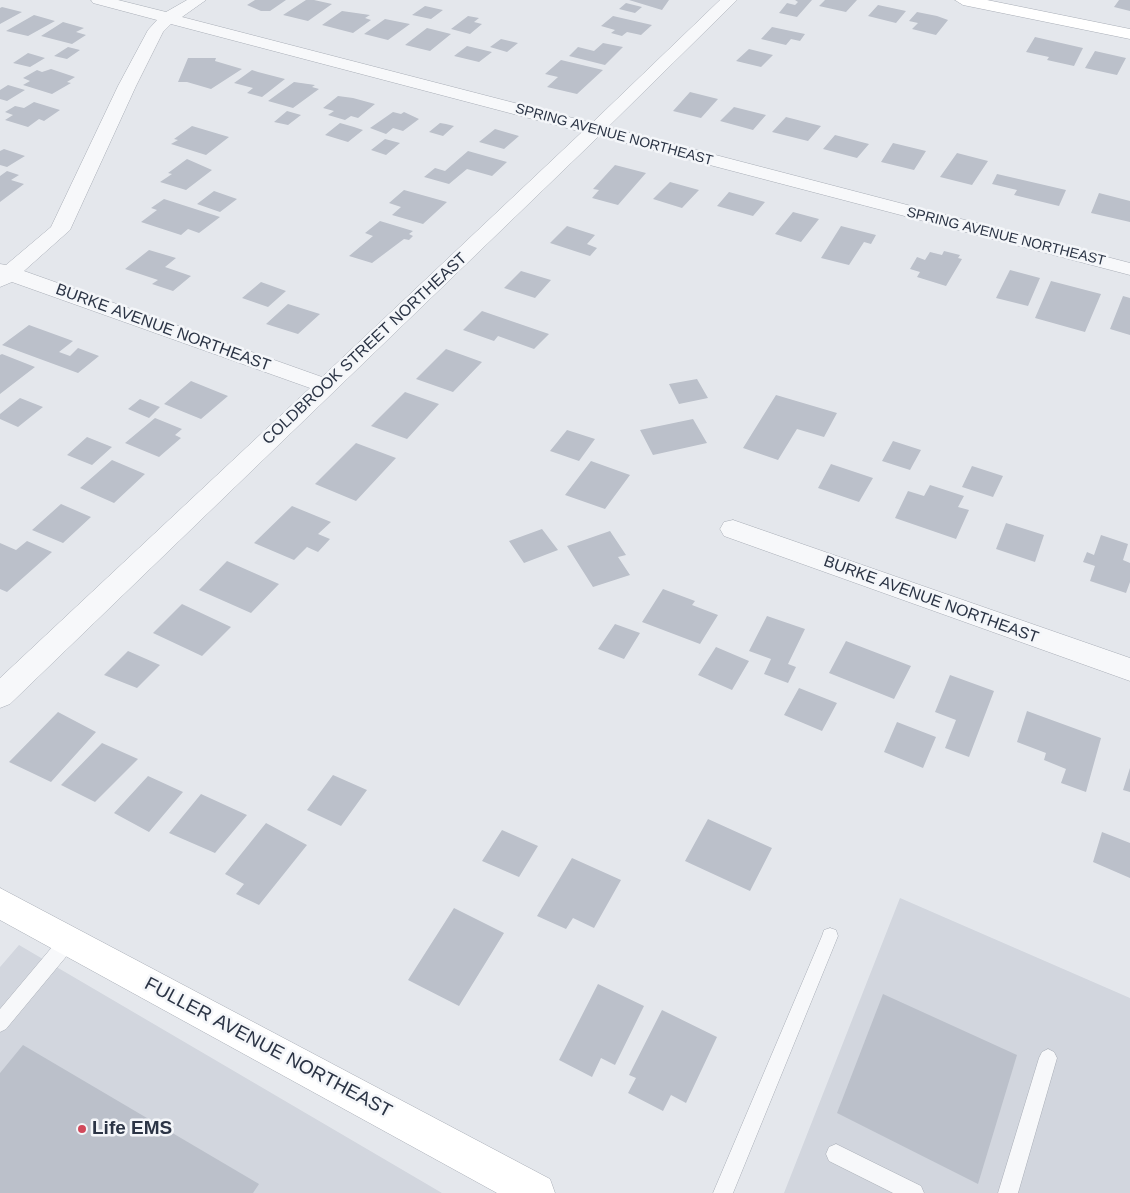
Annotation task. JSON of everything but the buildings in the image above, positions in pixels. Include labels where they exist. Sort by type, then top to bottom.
[{"type":"main road","points":[[963,0],[1130,34]]},
{"type":"main road","name":"FULLER AVENUE NORTHEAST","points":[[0,903],[536,1193]]},
{"type":"street","name":"SPRING AVENUE NORTHEAST","points":[[99,0],[1130,269]]},
{"type":"street","points":[[4,275],[60,230],[127,86],[156,30],[168,18],[198,0]]},
{"type":"street","name":"COLDBROOK STREET NORTHEAST","points":[[0,696],[729,0]]},
{"type":"street","name":"BURKE AVENUE NORTHEAST","points":[[4,275],[326,386]]},
{"type":"street","name":"BURKE AVENUE NORTHEAST","points":[[733,529],[1130,670]]},
{"type":"lane","points":[[723,1193],[830,936]]},
{"type":"lane","points":[[0,1023],[70,940]]},
{"type":"lane","points":[[1008,1193],[1048,1058]]},
{"type":"lane","points":[[836,1154],[914,1193]]},
{"type":"shaded area","points":[[900,898],[1130,998],[1130,1193],[784,1193]]},
{"type":"shaded area","points":[[19,945],[442,1193],[0,1193],[0,967]]},
{"type":"place","name":"Life EMS","points":[[82,1129]]}]
